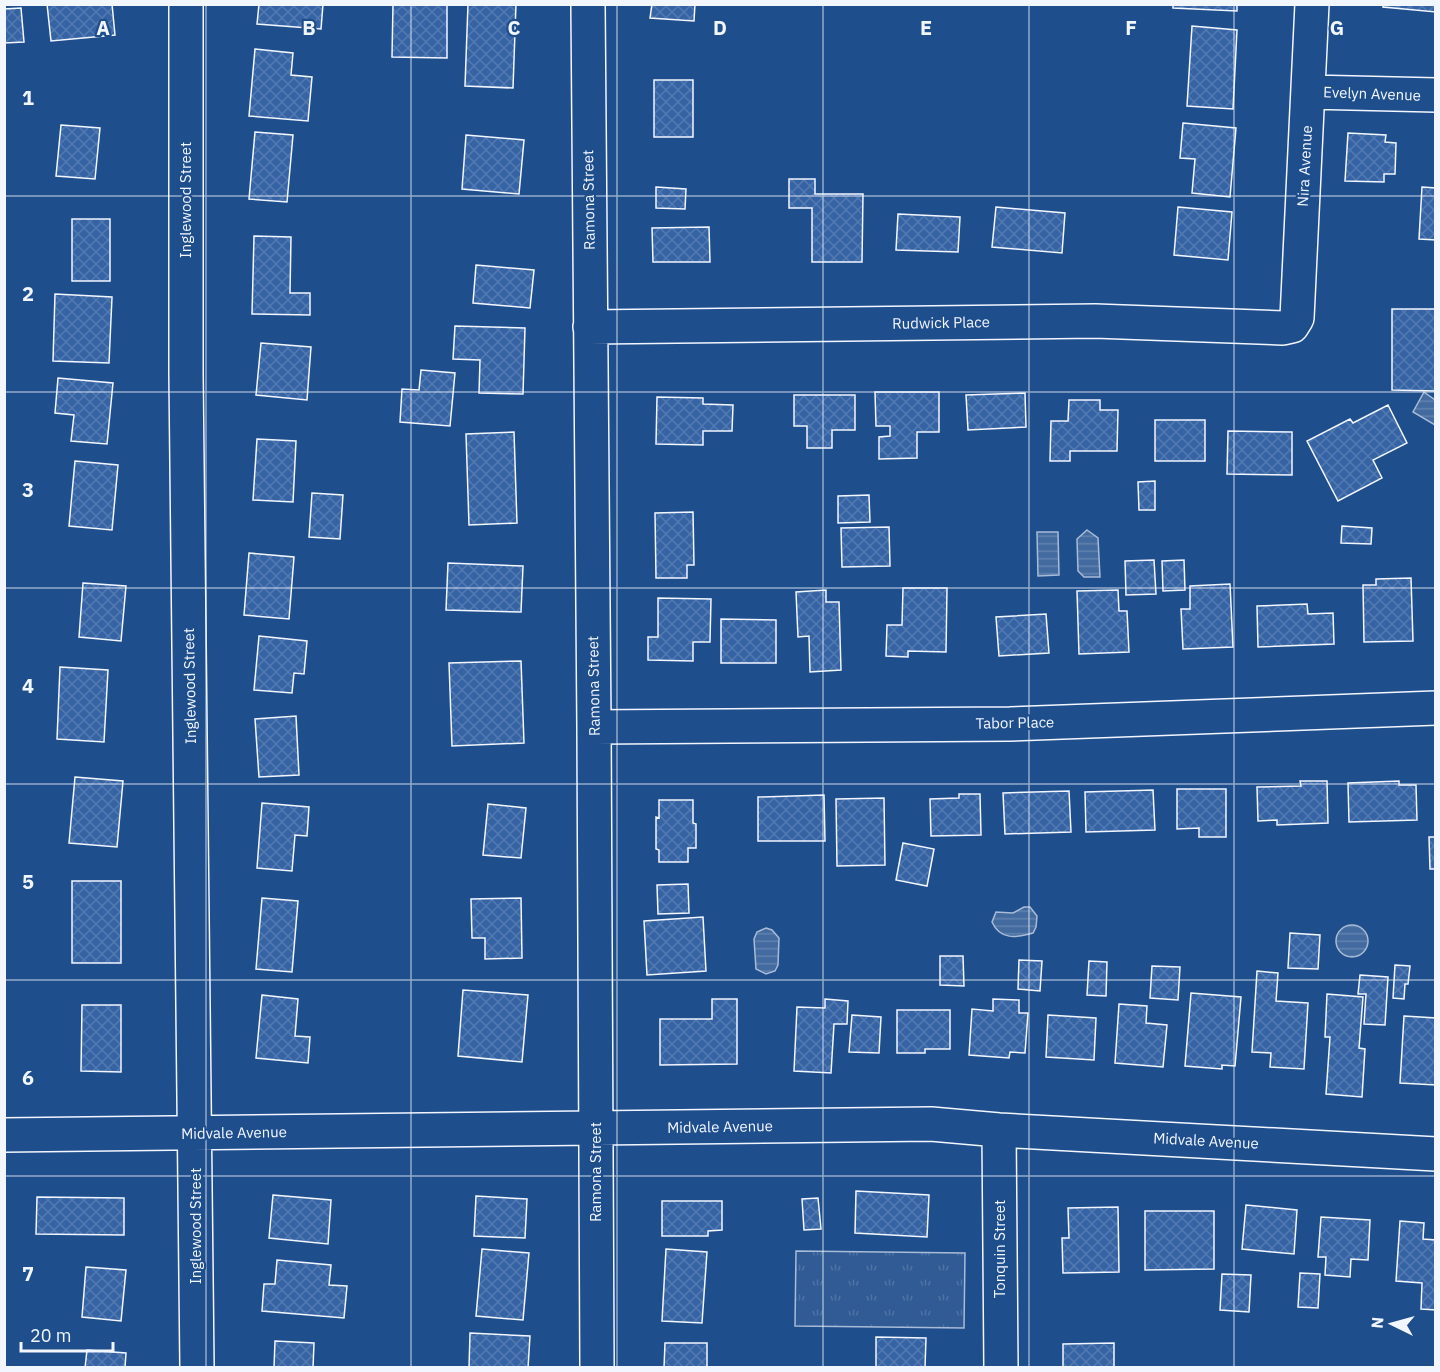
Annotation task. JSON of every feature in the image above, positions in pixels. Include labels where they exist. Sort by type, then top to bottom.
[{"type":"street","name":"Inglewood Street","points":[[186,4],[186,374],[197,1368]]},
{"type":"street","name":"Ramona Street","points":[[588,4],[597,1368]]},
{"type":"street","name":"Nira Avenue","points":[[1292,326],[1297,318],[1309,92],[1311,4]]},
{"type":"street","name":"Evelyn Avenue","points":[[1309,92],[1436,96]]},
{"type":"street","name":"Rudwick Place","points":[[590,327],[1095,321],[1283,328],[1292,326]]},
{"type":"street","name":"Tabor Place","points":[[594,727],[1010,724],[1436,708]]},
{"type":"street","name":"Midvale Avenue","points":[[4,1136],[931,1124],[999,1130],[1436,1154]]},
{"type":"street","name":"Tonquin Street","points":[[999,1130],[1001,1368]]},
{"type":"green space","points":[[796,1251],[965,1253],[964,1328],[795,1326]]},
{"type":"shaded area","points":[[1424,392],[1435,400],[1435,425],[1413,412]]},
{"type":"shaded area","points":[[1087,530],[1098,538],[1100,577],[1084,577],[1078,571],[1077,539]]},
{"type":"shaded area","points":[[1037,532],[1058,532],[1059,575],[1038,576]]},
{"type":"shaded area","points":[[1024,907],[1030,907],[1037,916],[1033,933],[1009,936],[995,928],[992,922],[996,912],[1013,913]]},
{"type":"shaded area","points":[[1352,925],[1363,930],[1368,941],[1363,952],[1352,957],[1341,952],[1336,941],[1341,930]]},
{"type":"shaded area","points":[[766,928],[772,930],[779,938],[778,965],[775,971],[766,974],[756,969],[754,939],[757,932]]},
{"type":"building","points":[[47,4],[112,4],[115,35],[51,41]]},
{"type":"building","points":[[259,4],[323,4],[321,29],[257,24]]},
{"type":"building","points":[[393,4],[447,4],[447,58],[392,57]]},
{"type":"building","points":[[468,4],[516,4],[513,88],[465,86]]},
{"type":"building","points":[[652,4],[695,4],[694,21],[650,18]]},
{"type":"building","points":[[1173,4],[1237,4],[1237,11],[1173,8]]},
{"type":"building","points":[[1384,4],[1436,4],[1436,12],[1383,7]]},
{"type":"building","points":[[21,8],[24,42],[4,43],[4,9]]},
{"type":"building","points":[[1192,26],[1237,30],[1233,109],[1187,106]]},
{"type":"building","points":[[255,49],[293,53],[291,75],[312,77],[308,121],[249,116]]},
{"type":"building","points":[[654,80],[693,80],[693,137],[654,137]]},
{"type":"building","points":[[1183,123],[1236,128],[1230,197],[1192,193],[1195,159],[1180,158]]},
{"type":"building","points":[[61,125],[100,128],[95,179],[56,176]]},
{"type":"building","points":[[255,132],[293,135],[287,202],[249,199]]},
{"type":"building","points":[[1348,133],[1386,135],[1385,142],[1396,143],[1395,174],[1384,174],[1384,182],[1345,181]]},
{"type":"building","points":[[466,135],[524,140],[519,194],[462,189]]},
{"type":"building","points":[[789,179],[815,179],[815,194],[863,194],[862,262],[812,262],[812,208],[789,208]]},
{"type":"building","points":[[656,187],[686,189],[685,209],[656,208]]},
{"type":"building","points":[[1422,187],[1436,188],[1436,240],[1419,239]]},
{"type":"building","points":[[996,207],[1065,213],[1062,253],[992,247]]},
{"type":"building","points":[[1178,207],[1232,212],[1228,260],[1174,255]]},
{"type":"building","points":[[898,214],[960,217],[958,252],[896,250]]},
{"type":"building","points":[[72,219],[110,219],[110,281],[72,281]]},
{"type":"building","points":[[709,227],[710,262],[653,262],[652,228]]},
{"type":"building","points":[[254,236],[291,237],[290,293],[310,293],[310,315],[252,314]]},
{"type":"building","points":[[476,265],[534,270],[530,308],[473,303]]},
{"type":"building","points":[[55,294],[112,297],[109,363],[53,361]]},
{"type":"building","points":[[1392,309],[1436,309],[1436,391],[1392,390]]},
{"type":"building","points":[[455,326],[525,328],[523,394],[479,393],[480,360],[453,359]]},
{"type":"building","points":[[261,343],[311,347],[307,400],[256,395]]},
{"type":"building","points":[[421,370],[455,373],[450,426],[400,422],[402,389],[419,390]]},
{"type":"building","points":[[58,378],[113,383],[107,444],[71,441],[74,415],[55,413]]},
{"type":"building","points":[[875,392],[939,392],[939,432],[917,432],[917,458],[879,459],[879,437],[890,436],[890,426],[876,426]]},
{"type":"building","points":[[1025,393],[1026,427],[968,430],[966,395]]},
{"type":"building","points":[[794,395],[855,395],[855,430],[832,430],[832,448],[807,448],[807,426],[794,426]]},
{"type":"building","points":[[657,397],[703,398],[703,404],[733,405],[732,431],[703,431],[703,445],[656,444]]},
{"type":"building","points":[[1069,400],[1100,400],[1100,410],[1118,410],[1117,451],[1070,451],[1070,461],[1050,461],[1051,421],[1068,421]]},
{"type":"building","points":[[1388,405],[1407,443],[1373,460],[1382,478],[1338,501],[1307,441],[1350,419],[1353,423]]},
{"type":"building","points":[[1155,420],[1205,420],[1205,461],[1155,461]]},
{"type":"building","points":[[1228,431],[1292,432],[1292,475],[1227,474]]},
{"type":"building","points":[[514,432],[517,523],[469,525],[466,434]]},
{"type":"building","points":[[257,439],[296,441],[293,502],[253,500]]},
{"type":"building","points":[[75,461],[118,465],[112,530],[69,526]]},
{"type":"building","points":[[1155,481],[1155,510],[1139,510],[1138,482]]},
{"type":"building","points":[[312,493],[343,495],[340,539],[309,537]]},
{"type":"building","points":[[869,495],[870,522],[838,523],[838,496]]},
{"type":"building","points":[[693,512],[694,565],[687,565],[687,578],[656,578],[655,513]]},
{"type":"building","points":[[1342,526],[1372,528],[1371,544],[1341,543]]},
{"type":"building","points":[[889,527],[890,566],[842,567],[841,528]]},
{"type":"building","points":[[249,553],[294,557],[289,619],[244,615]]},
{"type":"building","points":[[1154,560],[1156,594],[1126,595],[1125,561]]},
{"type":"building","points":[[1184,560],[1185,590],[1163,591],[1162,561]]},
{"type":"building","points":[[448,563],[523,566],[521,612],[446,610]]},
{"type":"building","points":[[1411,578],[1413,641],[1364,642],[1363,585],[1376,585],[1376,579]]},
{"type":"building","points":[[83,583],[126,586],[121,641],[79,637]]},
{"type":"building","points":[[1230,584],[1233,647],[1183,649],[1181,609],[1190,609],[1190,586]]},
{"type":"building","points":[[903,588],[947,588],[946,652],[908,651],[908,657],[886,656],[887,625],[902,625]]},
{"type":"building","points":[[826,590],[826,602],[839,602],[841,670],[810,672],[809,636],[798,637],[796,592]]},
{"type":"building","points":[[1118,590],[1119,611],[1127,611],[1129,652],[1079,654],[1077,591]]},
{"type":"building","points":[[658,598],[711,599],[710,642],[693,642],[693,661],[648,660],[648,637],[658,637]]},
{"type":"building","points":[[1307,604],[1308,614],[1333,613],[1334,644],[1258,647],[1257,606]]},
{"type":"building","points":[[1046,614],[1049,653],[999,656],[996,617]]},
{"type":"building","points":[[721,619],[776,620],[776,663],[721,663]]},
{"type":"building","points":[[259,636],[307,641],[304,674],[294,673],[292,693],[254,690]]},
{"type":"building","points":[[521,661],[524,743],[452,746],[449,663]]},
{"type":"building","points":[[60,667],[108,670],[104,742],[57,739]]},
{"type":"building","points":[[296,716],[299,775],[259,777],[255,719]]},
{"type":"building","points":[[75,777],[123,781],[117,847],[69,843]]},
{"type":"building","points":[[1300,781],[1327,781],[1328,823],[1277,825],[1277,820],[1258,821],[1257,787],[1301,786]]},
{"type":"building","points":[[1399,781],[1399,785],[1416,785],[1417,820],[1349,822],[1348,783]]},
{"type":"building","points":[[1177,789],[1226,789],[1226,837],[1199,837],[1199,828],[1177,829]]},
{"type":"building","points":[[1153,790],[1155,830],[1086,832],[1085,792]]},
{"type":"building","points":[[1069,791],[1071,832],[1005,834],[1003,793]]},
{"type":"building","points":[[959,794],[980,794],[981,835],[931,836],[930,799],[959,798]]},
{"type":"building","points":[[824,795],[825,841],[758,841],[758,797]]},
{"type":"building","points":[[884,798],[885,865],[837,866],[836,799]]},
{"type":"building","points":[[659,800],[693,800],[696,848],[688,848],[688,862],[659,862],[659,850],[656,849],[656,817],[659,818]]},
{"type":"building","points":[[262,803],[309,807],[307,836],[295,835],[292,871],[257,868]]},
{"type":"building","points":[[488,804],[526,808],[521,858],[483,855]]},
{"type":"building","points":[[1429,837],[1436,837],[1436,869],[1430,869]]},
{"type":"building","points":[[903,843],[934,849],[927,886],[896,880]]},
{"type":"building","points":[[72,881],[121,881],[121,963],[72,963]]},
{"type":"building","points":[[688,884],[689,913],[658,914],[657,885]]},
{"type":"building","points":[[262,898],[298,901],[292,972],[256,969]]},
{"type":"building","points":[[521,898],[522,958],[485,959],[485,938],[472,938],[471,899]]},
{"type":"building","points":[[703,917],[706,971],[647,975],[644,921]]},
{"type":"building","points":[[1290,933],[1320,935],[1318,969],[1288,968]]},
{"type":"building","points":[[940,956],[963,956],[964,986],[940,985]]},
{"type":"building","points":[[1019,960],[1042,961],[1040,991],[1018,989]]},
{"type":"building","points":[[1089,961],[1107,962],[1106,996],[1087,995]]},
{"type":"building","points":[[1395,965],[1410,966],[1404,999],[1393,998]]},
{"type":"building","points":[[1152,966],[1180,967],[1178,1000],[1150,998]]},
{"type":"building","points":[[1257,971],[1278,973],[1276,1001],[1308,1003],[1304,1069],[1270,1067],[1271,1053],[1252,1052]]},
{"type":"building","points":[[1360,975],[1388,977],[1385,1025],[1364,1024],[1366,994],[1358,994]]},
{"type":"building","points":[[463,990],[528,995],[522,1062],[458,1056]]},
{"type":"building","points":[[1191,993],[1241,997],[1235,1066],[1222,1065],[1222,1069],[1185,1066]]},
{"type":"building","points":[[1327,994],[1363,997],[1359,1048],[1365,1049],[1362,1097],[1326,1094],[1330,1037],[1325,1037]]},
{"type":"building","points":[[262,995],[298,999],[295,1036],[310,1037],[308,1063],[256,1058]]},
{"type":"building","points":[[712,999],[737,999],[737,1064],[660,1065],[660,1019],[712,1019]]},
{"type":"building","points":[[825,999],[848,1001],[847,1024],[834,1024],[831,1073],[794,1071],[797,1007],[825,1008]]},
{"type":"building","points":[[993,999],[1019,1000],[1019,1013],[1028,1013],[1025,1053],[1010,1052],[1009,1058],[969,1055],[972,1009],[993,1011]]},
{"type":"building","points":[[1119,1004],[1147,1006],[1146,1023],[1167,1025],[1163,1067],[1115,1063]]},
{"type":"building","points":[[82,1005],[121,1005],[121,1072],[81,1071]]},
{"type":"building","points":[[897,1010],[950,1010],[950,1049],[925,1049],[925,1053],[897,1053]]},
{"type":"building","points":[[852,1015],[881,1017],[879,1053],[849,1052]]},
{"type":"building","points":[[1048,1015],[1096,1018],[1094,1060],[1046,1057]]},
{"type":"building","points":[[1404,1016],[1436,1018],[1436,1085],[1400,1083]]},
{"type":"building","points":[[856,1191],[929,1195],[927,1237],[855,1233]]},
{"type":"building","points":[[273,1195],[331,1200],[328,1244],[269,1238]]},
{"type":"building","points":[[476,1196],[527,1199],[525,1238],[474,1236]]},
{"type":"building","points":[[37,1197],[124,1198],[124,1235],[36,1234]]},
{"type":"building","points":[[818,1198],[821,1229],[804,1230],[802,1199]]},
{"type":"building","points":[[662,1201],[722,1201],[722,1230],[708,1231],[708,1236],[662,1236]]},
{"type":"building","points":[[1246,1205],[1297,1210],[1294,1254],[1242,1249]]},
{"type":"building","points":[[1118,1207],[1119,1272],[1063,1273],[1062,1238],[1069,1238],[1068,1208]]},
{"type":"building","points":[[1145,1211],[1214,1211],[1214,1269],[1145,1270]]},
{"type":"building","points":[[1321,1217],[1370,1220],[1368,1260],[1351,1259],[1350,1277],[1325,1275],[1326,1257],[1318,1257]]},
{"type":"building","points":[[1400,1221],[1424,1223],[1423,1239],[1436,1240],[1436,1310],[1421,1309],[1422,1283],[1396,1281]]},
{"type":"building","points":[[482,1249],[529,1253],[523,1320],[476,1316]]},
{"type":"building","points":[[666,1249],[707,1252],[702,1323],[662,1321]]},
{"type":"building","points":[[277,1260],[331,1265],[329,1285],[347,1286],[344,1318],[262,1311],[264,1284],[275,1284]]},
{"type":"building","points":[[86,1267],[126,1270],[121,1321],[82,1317]]},
{"type":"building","points":[[1300,1273],[1320,1274],[1318,1308],[1298,1307]]},
{"type":"building","points":[[1222,1274],[1251,1275],[1249,1312],[1220,1310]]},
{"type":"building","points":[[470,1333],[530,1336],[528,1368],[469,1368]]},
{"type":"building","points":[[876,1337],[926,1338],[925,1368],[876,1368]]},
{"type":"building","points":[[275,1341],[314,1343],[313,1368],[274,1368]]},
{"type":"building","points":[[665,1343],[707,1343],[707,1368],[664,1368]]},
{"type":"building","points":[[1114,1343],[1114,1368],[1063,1368],[1063,1344]]},
{"type":"building","points":[[87,1350],[126,1353],[125,1368],[85,1368]]}]
